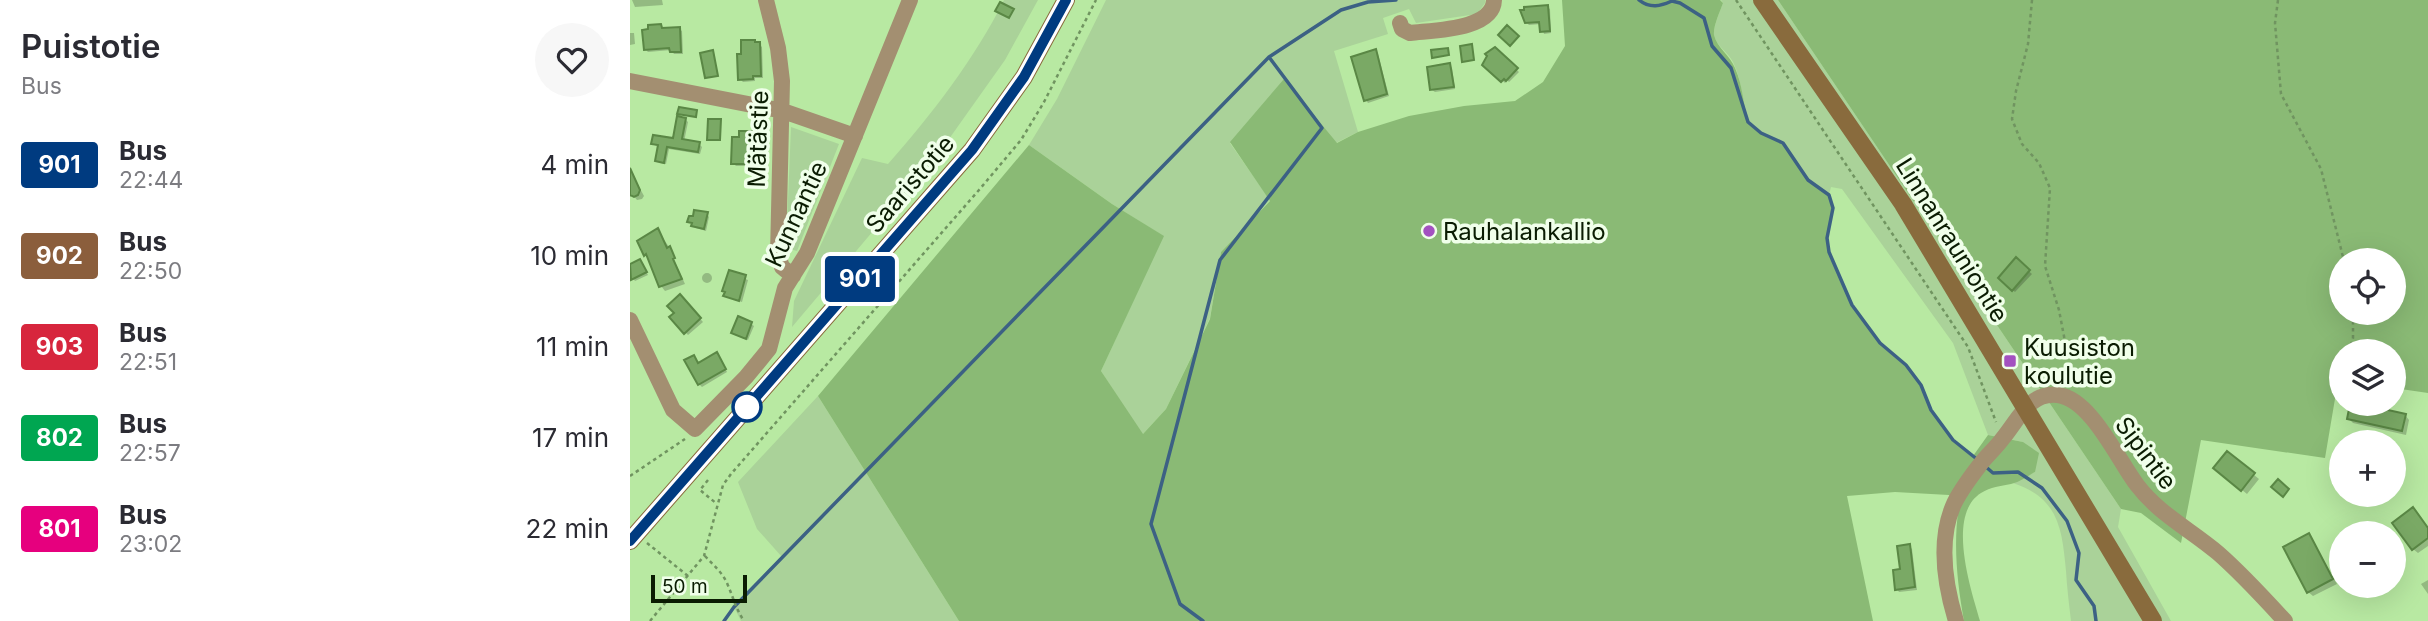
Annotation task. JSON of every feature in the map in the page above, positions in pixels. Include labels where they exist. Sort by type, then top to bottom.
[{"type":"street","name":"Mätästie","points":[[766,0],[778,48],[783,111],[778,255],[782,267],[793,276]]},
{"type":"street","name":"Kunnantie","points":[[695,429],[746,377],[769,348],[785,288],[807,253],[911,0]]},
{"type":"street","name":"Saaristotie","points":[[638,541],[972,150],[1024,77],[1066,0]]},
{"type":"street","points":[[1400,23],[1402,29],[1410,33],[1473,24],[1490,13],[1494,0]]},
{"type":"street","name":"Linnanrauniontie","points":[[1762,0],[1903,204],[2153,621]]},
{"type":"street","points":[[630,81],[783,111],[855,136]]},
{"type":"street","points":[[630,320],[673,410],[695,429]]},
{"type":"street","name":"Sipintie","points":[[2026,407],[2047,395],[2070,398],[2081,406],[2148,498],[2219,554],[2286,621]]},
{"type":"street","points":[[1956,621],[1946,589],[1945,533],[1953,506],[1966,483],[2026,407]]},
{"type":"path","points":[[650,621],[704,556],[723,485],[731,474],[1021,140],[1044,102],[1096,0]]},
{"type":"path","points":[[1736,0],[1968,347],[2003,439]]},
{"type":"path","points":[[2032,0],[2028,44],[2018,78],[2012,119],[2022,144],[2039,163],[2050,188],[2045,266],[2059,310],[2067,352]]},
{"type":"path","points":[[2278,0],[2275,23],[2281,93],[2320,169],[2341,248]]},
{"type":"path","points":[[630,476],[695,429]]},
{"type":"path","points":[[708,480],[700,490],[717,504]]},
{"type":"path","points":[[638,541],[688,576]]},
{"type":"path","points":[[704,556],[727,582],[734,607],[744,621]]},
{"type":"green space","points":[[1004,0],[1038,0],[1005,60],[939,153],[792,327],[794,301],[862,158],[888,164],[951,86],[980,43]]},
{"type":"green space","points":[[1106,0],[1485,0],[1477,14],[1416,23],[1409,9],[1383,18],[1388,34],[1334,51],[1358,132],[1336,143],[1230,143],[1270,200],[1221,252],[1210,318],[1166,409],[1142,435],[1101,371],[1163,236],[1112,204],[1029,145],[1057,99]]},
{"type":"green space","points":[[1562,0],[1720,0],[1723,3],[1714,35],[1738,75],[1748,122],[1761,133],[1783,143],[1808,180],[1829,195],[1833,208],[1827,238],[1829,252],[1852,305],[1880,343],[1906,365],[1921,385],[1931,410],[1953,440],[1973,456],[1988,435],[2023,442],[2039,453],[2035,472],[2018,482],[1981,493],[1971,504],[1965,518],[1964,554],[1980,621],[1964,621],[1957,563],[1959,505],[1949,495],[1895,492],[1847,496],[1873,621],[959,621],[818,396],[1029,145],[1112,204],[1164,236],[1101,371],[1143,434],[1166,409],[1210,319],[1221,252],[1270,201],[1230,142],[1284,79],[1337,143],[1358,132],[1409,116],[1464,106],[1515,101],[1543,82],[1565,46]]},
{"type":"green space","points":[[1721,0],[1778,0],[2121,509],[2118,527],[2171,621],[2071,621],[2060,529],[2055,517],[2040,497],[2013,483],[2035,472],[2023,442],[1988,435],[1953,343],[1842,189],[1831,187],[1829,195],[1808,180],[1783,143],[1761,133],[1748,122],[1736,70],[1731,58],[1714,35],[1723,3]]},
{"type":"green space","points":[[1778,0],[2428,0],[2428,393],[2406,390],[2406,339],[2329,339],[2329,416],[2332,416],[2325,458],[2201,440],[2181,543],[2141,513],[2121,509]]},
{"type":"green space","points":[[791,127],[839,144],[797,251],[786,248]]},
{"type":"green space","points":[[818,396],[959,621],[741,621],[734,607],[782,557],[757,529],[738,482]]},
{"type":"building","points":[[1000,2],[1014,9],[1009,18],[995,11]]},
{"type":"building","points":[[1548,5],[1550,31],[1540,32],[1539,22],[1525,23],[1520,10],[1524,10],[1524,7]]},
{"type":"building","points":[[661,24],[662,28],[680,27],[681,52],[670,52],[669,48],[644,50],[642,30],[648,29],[648,25]]},
{"type":"building","points":[[1507,25],[1519,36],[1510,46],[1498,35]]},
{"type":"building","points":[[741,40],[760,42],[761,76],[738,80],[737,54],[741,54]]},
{"type":"building","points":[[1472,44],[1474,60],[1462,62],[1460,46]]},
{"type":"building","points":[[1495,47],[1518,68],[1506,81],[1504,79],[1501,82],[1482,65],[1487,56],[1485,54]]},
{"type":"building","points":[[1448,48],[1449,55],[1432,58],[1431,50]]},
{"type":"building","points":[[1376,49],[1387,94],[1364,101],[1351,57]]},
{"type":"building","points":[[713,50],[718,76],[705,78],[700,53]]},
{"type":"building","points":[[1450,63],[1454,87],[1430,90],[1427,67]]},
{"type":"building","points":[[679,107],[697,110],[696,117],[677,114]]},
{"type":"building","points":[[677,116],[686,118],[682,139],[700,142],[698,152],[667,147],[664,163],[655,161],[658,145],[651,144],[653,135],[673,138]]},
{"type":"building","points":[[708,119],[721,119],[720,140],[707,140]]},
{"type":"building","points":[[739,131],[764,131],[761,164],[731,164],[732,137],[739,137]]},
{"type":"building","points":[[630,168],[640,190],[634,197],[630,195]]},
{"type":"building","points":[[694,210],[708,212],[704,229],[691,226],[692,223],[687,222],[689,216],[693,216]]},
{"type":"building","points":[[658,228],[667,248],[670,246],[682,279],[659,287],[646,254],[644,256],[637,241]]},
{"type":"building","points":[[2016,257],[2030,270],[2012,291],[1998,278]]},
{"type":"building","points":[[640,259],[647,272],[631,280],[630,264]]},
{"type":"building","points":[[729,270],[746,275],[739,301],[723,296]]},
{"type":"building","points":[[680,294],[701,318],[684,334],[669,317],[674,313],[667,306]]},
{"type":"building","points":[[738,316],[752,322],[746,339],[731,333]]},
{"type":"building","points":[[717,352],[726,369],[698,385],[684,360],[694,355],[698,363]]},
{"type":"building","points":[[2348,416],[2406,416],[2402,430],[2347,419]]},
{"type":"building","points":[[2227,451],[2255,473],[2241,491],[2213,468]]},
{"type":"building","points":[[2278,479],[2289,489],[2283,497],[2271,487]]},
{"type":"building","points":[[2413,507],[2428,528],[2428,538],[2412,550],[2406,542],[2406,521],[2395,521]]},
{"type":"building","points":[[2309,533],[2329,571],[2329,581],[2307,593],[2283,547]]},
{"type":"building","points":[[1910,544],[1915,587],[1895,590],[1893,570],[1900,569],[1897,546]]},
{"type":"waterway","points":[[724,621],[734,607],[1269,57],[1341,10],[1368,2],[1396,0]]},
{"type":"waterway","points":[[1639,0],[1651,6],[1672,1],[1680,3],[1704,18],[1712,46],[1731,68],[1748,122],[1761,133],[1783,143],[1808,180],[1829,195],[1833,208],[1827,238],[1829,252],[1852,305],[1880,343],[1906,365],[1921,385],[1931,410],[1953,440],[1978,460]]},
{"type":"waterway","points":[[1203,621],[1180,604],[1151,524],[1220,260],[1322,128],[1269,57]]},
{"type":"waterway","points":[[1986,467],[1993,473],[2018,472],[2042,488],[2067,521],[2079,553],[2076,580],[2094,606],[2096,621]]},
{"type":"bus line","name":"901","points":[[630,541],[972,150],[1024,77],[1066,0]]},
{"type":"place","name":"Rauhalankallio","points":[[1429,231]]},
{"type":"place","name":"Kuusiston koulutie","points":[[2010,361]]}]
